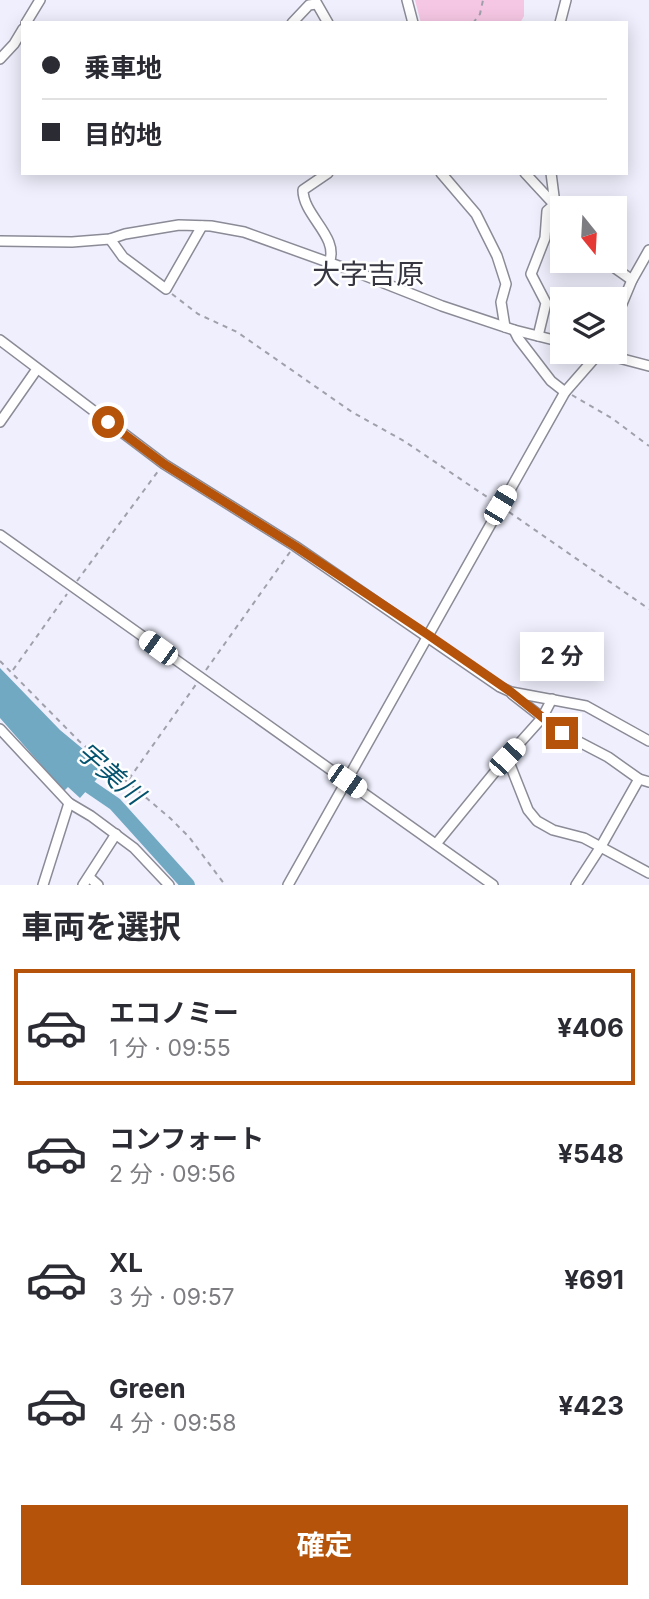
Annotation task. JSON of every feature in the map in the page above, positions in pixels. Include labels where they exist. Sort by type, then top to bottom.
[{"type":"street","points":[[27,21],[40,0]]},
{"type":"street","points":[[407,0],[412,21]]},
{"type":"street","points":[[561,21],[566,0]]},
{"type":"street","points":[[294,21],[309,5],[316,2],[327,21]]},
{"type":"street","points":[[0,60],[21,32]]},
{"type":"street","points":[[325,175],[303,190],[303,200],[329,241],[333,255],[330,263]]},
{"type":"street","points":[[443,175],[476,214],[490,240],[506,284],[501,302],[510,328],[551,381],[565,391]]},
{"type":"street","points":[[528,175],[550,199]]},
{"type":"street","points":[[551,175],[554,196]]},
{"type":"street","points":[[538,335],[546,303],[531,274],[545,238],[547,211],[550,208]]},
{"type":"street","points":[[0,241],[72,242],[110,239],[178,225],[244,232],[442,306],[550,338]]},
{"type":"street","points":[[110,239],[123,257],[166,289],[202,226]]},
{"type":"street","points":[[627,292],[649,250]]},
{"type":"street","points":[[622,273],[632,280]]},
{"type":"street","points":[[0,340],[164,464],[295,546],[427,634],[511,692],[562,733],[646,781],[576,885]]},
{"type":"street","points":[[627,360],[649,366]]},
{"type":"street","points":[[288,885],[565,391],[588,364]]},
{"type":"street","points":[[0,422],[37,369]]},
{"type":"street","points":[[0,535],[493,885]]},
{"type":"street","points":[[511,692],[596,710],[649,741]]},
{"type":"street","points":[[436,844],[542,718],[552,699]]},
{"type":"street","points":[[0,729],[69,803],[134,848],[169,885]]},
{"type":"street","points":[[507,757],[528,810],[543,825],[584,838],[649,873]]},
{"type":"street","points":[[43,885],[69,803]]},
{"type":"street","points":[[98,885],[86,881],[116,834]]},
{"type":"path","points":[[475,21],[480,14],[483,0]]},
{"type":"path","points":[[166,289],[198,314],[237,332],[352,412],[404,441],[649,609]]},
{"type":"path","points":[[565,391],[613,419],[649,446]]},
{"type":"path","points":[[13,670],[164,464]]},
{"type":"path","points":[[128,780],[295,546]]},
{"type":"path","points":[[0,661],[79,741],[128,780],[189,836],[225,885]]},
{"type":"shaded area","points":[[415,0],[524,0],[524,16],[521,21],[420,21]]},
{"type":"water","points":[[0,668],[60,730],[95,759],[93,762],[103,772],[80,798],[68,787],[64,791],[0,718]]},
{"type":"waterway","name":"宇美川","points":[[74,776],[115,804],[188,885]]},
{"type":"district","name":"大字吉原","points":[[368,274]]},
{"type":"route","points":[[108,422],[164,464],[295,546],[427,634],[500,687],[511,692],[562,733]]}]
